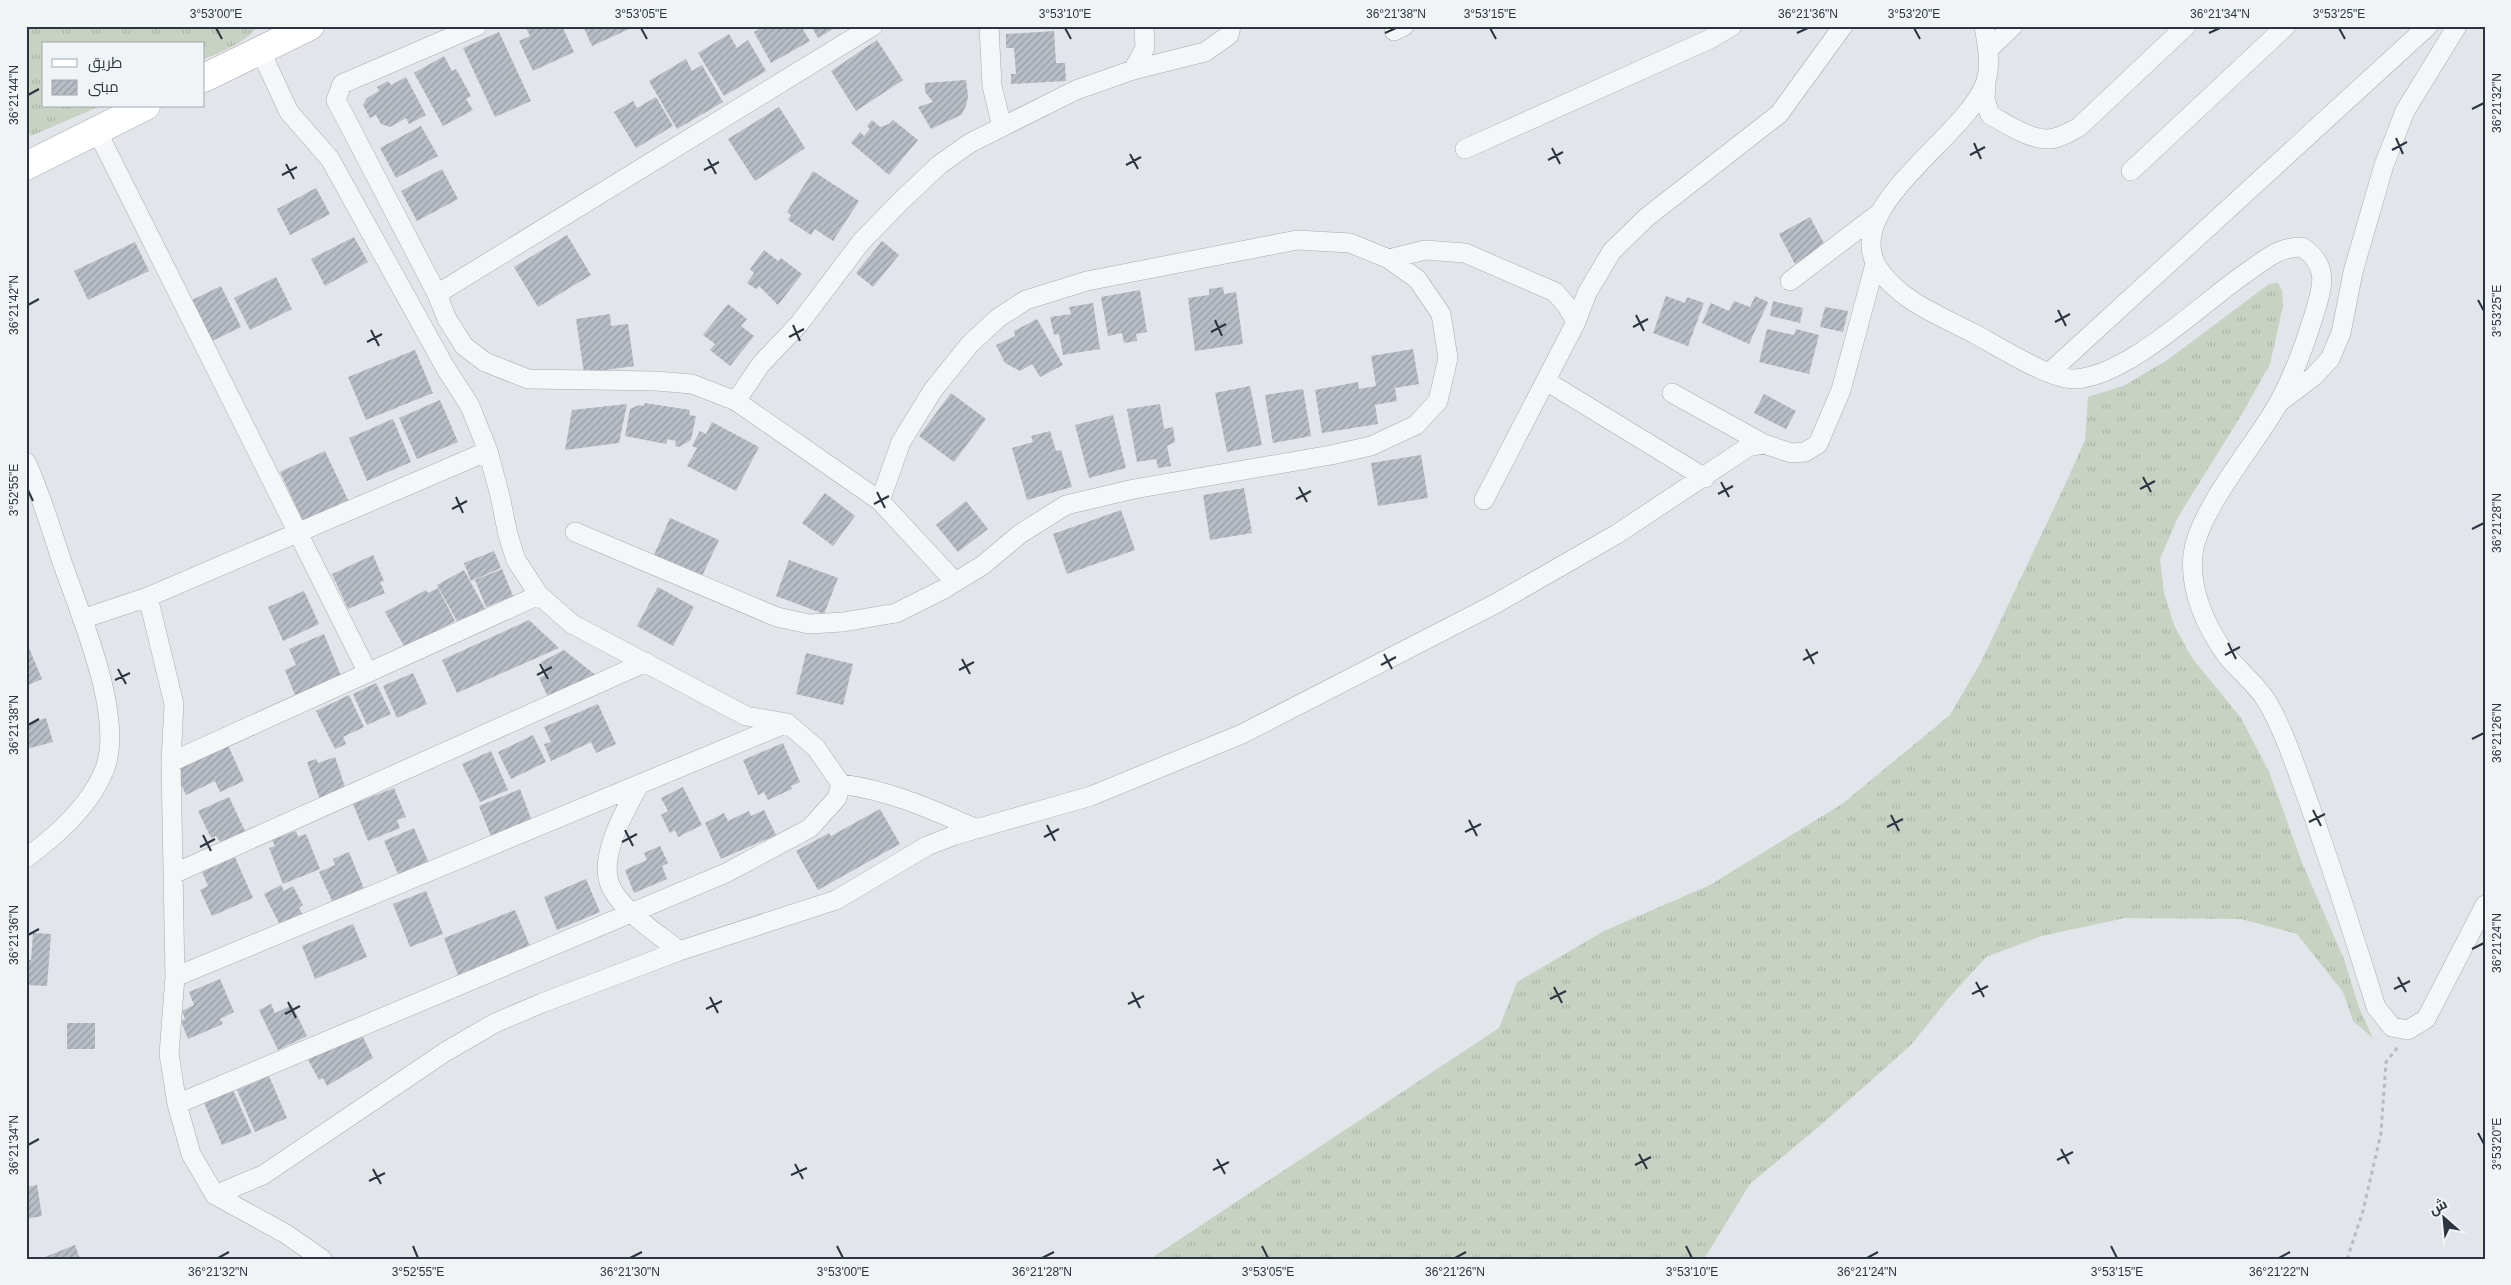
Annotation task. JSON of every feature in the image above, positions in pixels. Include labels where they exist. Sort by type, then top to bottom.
[{"type":"main road","points":[[205,78],[310,26]]},
{"type":"main road","points":[[26,166],[142,108]]},
{"type":"street","points":[[477,26],[342,84],[336,100],[447,319],[464,346],[485,362],[528,379],[656,381],[692,384],[736,400],[880,501],[956,582]]},
{"type":"street","points":[[436,294],[873,26]]},
{"type":"street","points":[[989,26],[992,86],[1002,127]]},
{"type":"street","points":[[1133,70],[1145,48],[1144,26]]},
{"type":"street","points":[[736,400],[761,364],[799,324],[862,242],[900,201],[939,165],[970,143],[1076,90],[1133,70],[1205,52],[1229,35],[1231,26]]},
{"type":"street","points":[[1465,149],[1707,33],[1732,26]]},
{"type":"street","points":[[1484,500],[1576,322],[1587,293],[1612,251],[1647,217],[1779,114],[1843,26]]},
{"type":"street","points":[[1984,26],[1988,50],[1986,99],[1990,115],[2015,129],[2046,139],[2063,135],[2079,127],[2186,26]]},
{"type":"street","points":[[1988,50],[2013,26]]},
{"type":"street","points":[[2131,171],[2286,26]]},
{"type":"street","points":[[2050,372],[2428,26]]},
{"type":"street","points":[[2277,404],[2313,377],[2330,359],[2340,333],[2352,272],[2384,165],[2405,111],[2457,26]]},
{"type":"street","points":[[260,50],[289,112],[330,159],[445,366],[470,406],[488,452],[516,560],[539,596],[572,624],[746,716],[788,723],[816,748],[841,784],[872,788],[900,796],[977,829]]},
{"type":"street","points":[[1986,83],[1978,100],[1964,119],[1889,197],[1878,214],[1870,239],[1875,264],[1887,281],[1906,297],[2050,372],[2074,379],[2108,370],[2144,349],[2267,258],[2283,249],[2302,247],[2317,258],[2320,266],[2321,286],[2301,356],[2277,404],[2216,500],[2201,530],[2194,551],[2192,572],[2198,602],[2227,656],[2266,700],[2294,761],[2376,1007],[2392,1027],[2400,1030],[2418,1026],[2426,1019],[2446,985],[2485,905]]},
{"type":"street","points":[[96,131],[296,534],[368,673]]},
{"type":"street","points":[[1790,281],[1878,214]]},
{"type":"street","points":[[575,532],[777,617],[810,624],[843,622],[896,614],[956,582],[983,565],[1020,534],[1066,505],[1134,489],[1370,446],[1416,425],[1438,401],[1448,358],[1441,314],[1418,279],[1389,259],[1350,243],[1297,240],[1087,281],[1026,300],[998,318],[970,344],[933,390],[901,442],[880,501]]},
{"type":"street","points":[[1389,259],[1425,250],[1465,252],[1555,292],[1576,322]]},
{"type":"street","points":[[1672,393],[1764,444],[1791,453],[1805,452],[1818,444],[1841,390],[1875,264]]},
{"type":"street","points":[[1546,381],[1704,478]]},
{"type":"street","points":[[215,1195],[262,1175],[445,1052],[495,1023],[542,1002],[679,951],[836,900],[928,846],[977,829],[1091,796],[1242,734],[1495,604],[1617,534],[1748,447],[1764,444]]},
{"type":"street","points":[[82,619],[148,597],[488,452]]},
{"type":"street","points":[[26,462],[101,672],[108,711],[110,736],[105,770],[88,802],[43,846],[26,858]]},
{"type":"street","points":[[171,762],[539,596]]},
{"type":"street","points":[[148,597],[174,704],[171,762],[175,977],[169,1054],[177,1104],[191,1154],[215,1195],[286,1234],[322,1259]]},
{"type":"street","points":[[173,874],[646,662]]},
{"type":"street","points":[[175,977],[788,723]]},
{"type":"street","points":[[177,1104],[726,873],[810,828],[837,798],[841,784]]},
{"type":"street","points":[[639,785],[616,830],[607,865],[608,882],[631,912],[679,951]]},
{"type":"path","points":[[2347,1259],[2363,1211],[2381,1133],[2386,1062],[2418,1026]]},
{"type":"green space","points":[[26,26],[258,26],[240,42],[205,59],[205,42],[42,42],[42,108],[95,108],[31,136],[26,130]]},
{"type":"green space","points":[[2278,283],[2282,291],[2283,306],[2270,364],[2242,414],[2178,517],[2160,559],[2164,593],[2174,625],[2192,658],[2241,718],[2270,774],[2302,863],[2344,959],[2359,1008],[2373,1038],[2353,1021],[2343,992],[2297,934],[2241,919],[2125,918],[2042,936],[1986,957],[1948,999],[1911,1045],[1822,1124],[1750,1184],[1704,1259],[1150,1259],[1499,1028],[1517,982],[1604,931],[1710,885],[1842,804],[1950,715],[1981,662],[2085,440],[2088,397],[2123,386],[2166,361],[2269,284]]},
{"type":"building","points":[[525,26],[562,26],[574,52],[533,71],[519,41],[530,36]]},
{"type":"building","points":[[583,26],[628,26],[629,29],[592,46]]},
{"type":"building","points":[[765,26],[801,26],[810,41],[771,63],[754,32]]},
{"type":"building","points":[[811,26],[838,26],[818,38]]},
{"type":"building","points":[[1054,31],[1056,63],[1065,63],[1066,81],[1011,84],[1011,74],[1016,74],[1014,48],[1006,48],[1006,34]]},
{"type":"building","points":[[499,32],[531,101],[495,117],[463,48]]},
{"type":"building","points":[[729,34],[737,48],[748,40],[766,71],[724,96],[698,53]]},
{"type":"building","points":[[877,40],[903,80],[856,111],[831,71]]},
{"type":"building","points":[[444,56],[452,71],[456,69],[471,96],[466,99],[473,110],[443,126],[414,73]]},
{"type":"building","points":[[686,59],[692,71],[702,65],[723,102],[677,129],[649,81]]},
{"type":"building","points":[[406,77],[426,115],[409,124],[406,118],[390,127],[381,124],[376,115],[370,118],[363,105],[367,98],[379,91],[377,87],[388,81],[391,85]]},
{"type":"building","points":[[966,80],[968,96],[966,106],[961,115],[931,129],[918,107],[933,102],[925,92],[925,83]]},
{"type":"building","points":[[656,97],[673,126],[636,148],[614,112],[633,101],[637,108]]},
{"type":"building","points":[[779,107],[805,148],[755,181],[728,139]]},
{"type":"building","points":[[872,120],[880,127],[889,124],[893,120],[918,140],[889,175],[851,143],[860,132],[864,136],[870,129],[867,126]]},
{"type":"building","points":[[421,126],[438,156],[396,178],[380,148]]},
{"type":"building","points":[[442,169],[458,199],[417,221],[401,191]]},
{"type":"building","points":[[813,171],[859,201],[833,241],[815,229],[811,235],[788,220],[791,215],[787,212]]},
{"type":"building","points":[[316,188],[330,214],[290,235],[277,209]]},
{"type":"building","points":[[1810,217],[1826,247],[1795,264],[1779,234]]},
{"type":"building","points":[[567,235],[591,275],[538,307],[514,267]]},
{"type":"building","points":[[354,237],[368,262],[325,286],[311,259]]},
{"type":"building","points":[[882,241],[899,255],[873,287],[856,273]]},
{"type":"building","points":[[135,242],[149,271],[88,300],[74,271]]},
{"type":"building","points":[[764,250],[778,261],[781,258],[802,274],[778,305],[759,286],[756,289],[747,283],[754,273],[750,269]]},
{"type":"building","points":[[276,277],[292,309],[250,330],[234,298]]},
{"type":"building","points":[[221,286],[241,327],[210,342],[190,301]]},
{"type":"building","points":[[1223,287],[1224,294],[1236,292],[1243,344],[1195,351],[1188,298],[1209,295],[1209,289]]},
{"type":"building","points":[[1140,290],[1147,332],[1136,334],[1137,341],[1124,343],[1122,333],[1108,336],[1101,297]]},
{"type":"building","points":[[1666,296],[1685,303],[1687,297],[1704,303],[1688,346],[1653,333]]},
{"type":"building","points":[[1755,296],[1768,302],[1749,344],[1702,323],[1711,303],[1729,311],[1734,301],[1750,307]]},
{"type":"building","points":[[1773,301],[1803,308],[1800,323],[1770,316]]},
{"type":"building","points":[[1093,303],[1100,349],[1063,355],[1059,334],[1054,335],[1050,317],[1071,314],[1069,307]]},
{"type":"building","points":[[728,304],[747,319],[741,326],[754,336],[730,366],[710,350],[715,344],[703,335]]},
{"type":"building","points":[[1825,307],[1848,311],[1843,332],[1820,327]]},
{"type":"building","points":[[610,314],[611,326],[628,324],[634,366],[584,373],[576,319]]},
{"type":"building","points":[[1037,319],[1063,365],[1040,377],[1032,364],[1020,371],[1005,363],[996,345],[1015,336],[1014,331]]},
{"type":"building","points":[[1767,329],[1794,335],[1796,329],[1819,335],[1809,374],[1759,362]]},
{"type":"building","points":[[1413,349],[1419,384],[1395,388],[1397,401],[1375,405],[1378,424],[1322,433],[1315,390],[1358,382],[1359,389],[1376,386],[1371,356]]},
{"type":"building","points":[[415,350],[433,393],[366,420],[348,377]]},
{"type":"building","points":[[1250,386],[1262,445],[1227,452],[1215,393]]},
{"type":"building","points":[[1303,389],[1311,436],[1273,443],[1265,395]]},
{"type":"building","points":[[951,393],[986,419],[954,462],[919,436]]},
{"type":"building","points":[[1764,394],[1796,411],[1786,429],[1754,413]]},
{"type":"building","points":[[440,400],[458,442],[417,459],[399,418]]},
{"type":"building","points":[[645,403],[690,410],[689,415],[696,416],[691,440],[679,447],[675,446],[676,441],[668,439],[666,444],[625,436],[630,409],[639,405],[644,406]]},
{"type":"building","points":[[627,404],[619,443],[565,450],[572,410]]},
{"type":"building","points":[[1160,404],[1164,429],[1173,427],[1175,442],[1167,446],[1171,466],[1158,468],[1156,459],[1137,462],[1127,409]]},
{"type":"building","points":[[1113,415],[1126,468],[1089,478],[1075,425]]},
{"type":"building","points":[[393,419],[411,462],[367,481],[349,438]]},
{"type":"building","points":[[712,422],[759,447],[736,491],[687,466],[697,448],[692,446],[700,431],[706,434]]},
{"type":"building","points":[[1050,431],[1056,451],[1061,450],[1072,487],[1027,500],[1012,448],[1033,442],[1031,436]]},
{"type":"building","points":[[325,451],[348,500],[303,521],[280,472]]},
{"type":"building","points":[[1421,455],[1428,498],[1378,506],[1371,463]]},
{"type":"building","points":[[1244,488],[1252,533],[1210,540],[1203,495]]},
{"type":"building","points":[[825,493],[855,516],[833,546],[802,523]]},
{"type":"building","points":[[966,501],[988,529],[958,552],[936,525]]},
{"type":"building","points":[[1121,510],[1135,550],[1067,574],[1053,534]]},
{"type":"building","points":[[670,518],[719,540],[702,576],[654,555]]},
{"type":"building","points":[[494,551],[501,568],[471,581],[464,563]]},
{"type":"building","points":[[373,555],[384,581],[380,582],[385,593],[348,609],[332,574]]},
{"type":"building","points":[[789,560],[838,578],[824,614],[776,596]]},
{"type":"building","points":[[502,569],[513,596],[486,607],[475,580]]},
{"type":"building","points":[[464,570],[487,612],[466,624],[463,618],[457,621],[437,585]]},
{"type":"building","points":[[658,587],[694,607],[673,646],[637,626]]},
{"type":"building","points":[[438,588],[455,621],[405,648],[385,612],[426,590],[428,593]]},
{"type":"building","points":[[304,591],[319,624],[283,641],[268,607]]},
{"type":"building","points":[[529,620],[559,648],[457,693],[442,660]]},
{"type":"building","points":[[324,634],[341,676],[295,695],[285,670],[296,665],[289,649]]},
{"type":"building","points":[[29,648],[42,679],[26,686],[26,650]]},
{"type":"building","points":[[564,650],[598,677],[550,701],[539,678],[547,674],[541,662]]},
{"type":"building","points":[[806,653],[853,664],[843,705],[796,694]]},
{"type":"building","points":[[413,673],[427,704],[397,718],[383,686]]},
{"type":"building","points":[[376,683],[391,714],[367,725],[353,694]]},
{"type":"building","points":[[349,695],[364,727],[343,737],[346,744],[335,749],[316,711]]},
{"type":"building","points":[[598,704],[616,744],[596,753],[591,742],[551,761],[544,744],[551,742],[544,727]]},
{"type":"building","points":[[46,718],[53,742],[26,749],[26,724]]},
{"type":"building","points":[[533,735],[546,762],[511,779],[498,752]]},
{"type":"building","points":[[783,743],[800,782],[791,786],[792,789],[768,800],[764,792],[758,795],[743,760]]},
{"type":"building","points":[[228,745],[244,781],[220,792],[215,781],[186,795],[174,770]]},
{"type":"building","points":[[491,751],[508,790],[480,802],[462,764]]},
{"type":"building","points":[[335,757],[346,790],[320,800],[307,762],[316,759],[318,763]]},
{"type":"building","points":[[683,787],[702,825],[678,837],[675,830],[670,833],[661,815],[668,811],[661,798]]},
{"type":"building","points":[[394,788],[406,817],[397,820],[400,828],[368,841],[353,804]]},
{"type":"building","points":[[520,789],[532,821],[492,839],[479,806]]},
{"type":"building","points":[[229,797],[245,831],[220,842],[216,836],[211,838],[198,811]]},
{"type":"building","points":[[880,809],[900,844],[818,890],[796,851],[829,833],[831,836]]},
{"type":"building","points":[[764,810],[776,835],[721,859],[705,823],[724,813],[728,821],[749,811],[751,816]]},
{"type":"building","points":[[414,828],[431,868],[401,881],[384,841]]},
{"type":"building","points":[[296,831],[298,837],[306,834],[320,869],[283,884],[269,848],[275,846],[272,840]]},
{"type":"building","points":[[660,846],[668,863],[662,866],[667,879],[634,893],[625,870],[647,860],[644,853]]},
{"type":"building","points":[[349,852],[367,896],[333,903],[319,872],[335,865],[333,859]]},
{"type":"building","points":[[235,857],[253,898],[212,916],[200,890],[208,886],[202,872]]},
{"type":"building","points":[[586,879],[600,912],[557,930],[544,897]]},
{"type":"building","points":[[281,885],[284,891],[293,886],[303,905],[299,908],[305,919],[283,931],[264,894]]},
{"type":"building","points":[[426,891],[443,934],[410,947],[393,904]]},
{"type":"building","points":[[515,910],[530,946],[458,975],[444,938]]},
{"type":"building","points":[[353,924],[367,957],[315,979],[302,946]]},
{"type":"building","points":[[33,933],[51,934],[47,986],[26,985],[26,960],[31,960]]},
{"type":"building","points":[[220,979],[234,1012],[220,1019],[223,1024],[188,1039],[181,1021],[185,1019],[182,1011],[194,1005],[189,992]]},
{"type":"building","points":[[271,1004],[275,1013],[292,1005],[307,1036],[278,1050],[259,1010]]},
{"type":"building","points":[[67,1023],[95,1023],[95,1049],[67,1049]]},
{"type":"building","points":[[360,1031],[373,1058],[327,1086],[323,1078],[319,1080],[306,1056]]},
{"type":"building","points":[[269,1076],[287,1118],[255,1132],[237,1090]]},
{"type":"building","points":[[233,1090],[252,1133],[222,1145],[204,1103]]},
{"type":"building","points":[[37,1185],[42,1216],[26,1219],[26,1187]]},
{"type":"building","points":[[75,1245],[80,1259],[40,1259]]}]
